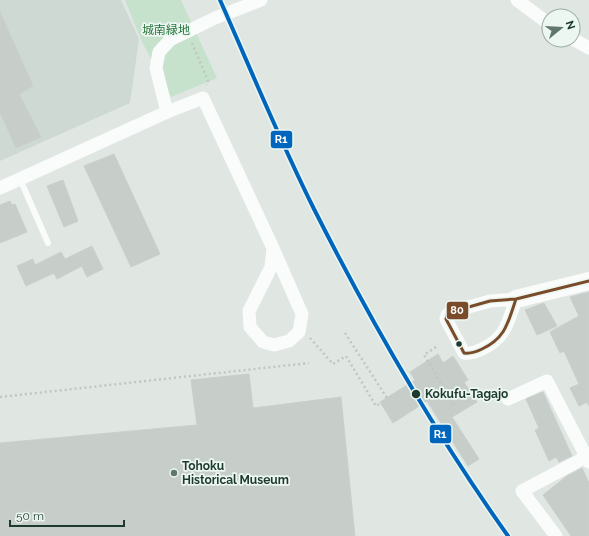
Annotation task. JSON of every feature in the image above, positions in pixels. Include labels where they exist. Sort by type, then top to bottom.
[{"type":"street","points":[[167,112],[156,68],[159,52],[170,40],[261,0]]},
{"type":"street","points":[[517,0],[541,18]]},
{"type":"street","points":[[0,188],[167,112],[203,98],[273,249],[302,314],[299,332],[290,341],[274,345],[263,342],[250,328],[249,311],[271,267],[273,249]]},
{"type":"street","points":[[516,298],[505,329],[496,343],[470,354],[464,353],[446,319],[447,315],[451,312],[490,301],[516,298],[589,281]]},
{"type":"street","points":[[508,399],[547,381],[588,459],[522,491],[556,536]]},
{"type":"lane","points":[[20,179],[48,243]]},
{"type":"path","points":[[187,32],[208,81],[203,98]]},
{"type":"path","points":[[345,333],[387,398]]},
{"type":"path","points":[[310,337],[333,364],[346,356],[376,406],[379,404]]},
{"type":"path","points":[[436,347],[424,355],[454,405]]},
{"type":"path","points":[[0,398],[309,363]]},
{"type":"shaded area","points":[[0,0],[121,0],[139,39],[130,103],[0,161]]},
{"type":"green space","name":"城南緑地","points":[[125,0],[181,0],[217,78],[171,97],[142,42]]},
{"type":"building","points":[[0,12],[33,86],[19,94],[41,137],[16,148],[0,112]]},
{"type":"building","points":[[114,154],[160,254],[131,267],[84,166]]},
{"type":"building","points":[[63,180],[78,221],[64,227],[47,186]]},
{"type":"building","points":[[10,201],[12,205],[15,204],[27,232],[0,243],[0,205]]},
{"type":"building","points":[[92,246],[103,269],[87,277],[82,266],[57,279],[54,273],[26,286],[17,266],[33,259],[35,265],[61,252],[65,259]]},
{"type":"building","points":[[589,292],[589,406],[587,402],[579,406],[570,388],[579,384],[564,351],[560,353],[550,332],[579,316],[570,297]]},
{"type":"building","points":[[544,303],[557,326],[537,335],[525,310]]},
{"type":"building","points":[[438,354],[443,363],[453,356],[468,380],[464,382],[477,402],[452,417],[479,459],[468,466],[427,401],[393,423],[380,402],[415,380],[410,372]]},
{"type":"building","name":"Tohoku Historical Museum","points":[[249,374],[253,408],[341,397],[355,536],[0,536],[0,443],[197,425],[191,380]]},
{"type":"building","points":[[543,392],[572,456],[559,462],[556,457],[549,461],[535,430],[539,428],[526,399]]},
{"type":"building","points":[[582,468],[589,483],[589,536],[571,536],[543,495],[567,476]]},
{"type":"transit line","name":"R1","points":[[220,0],[301,183],[358,293],[430,417],[481,497],[508,536]]},
{"type":"transit line","name":"80","points":[[516,299],[508,322],[496,340],[478,351],[464,353],[446,319],[447,315],[451,312],[490,301],[516,299],[589,281]]},
{"type":"place","name":"Kokufu-Tagajo","points":[[416,394]]},
{"type":"place","name":"Tohoku Historical Museum","points":[[174,473]]}]
